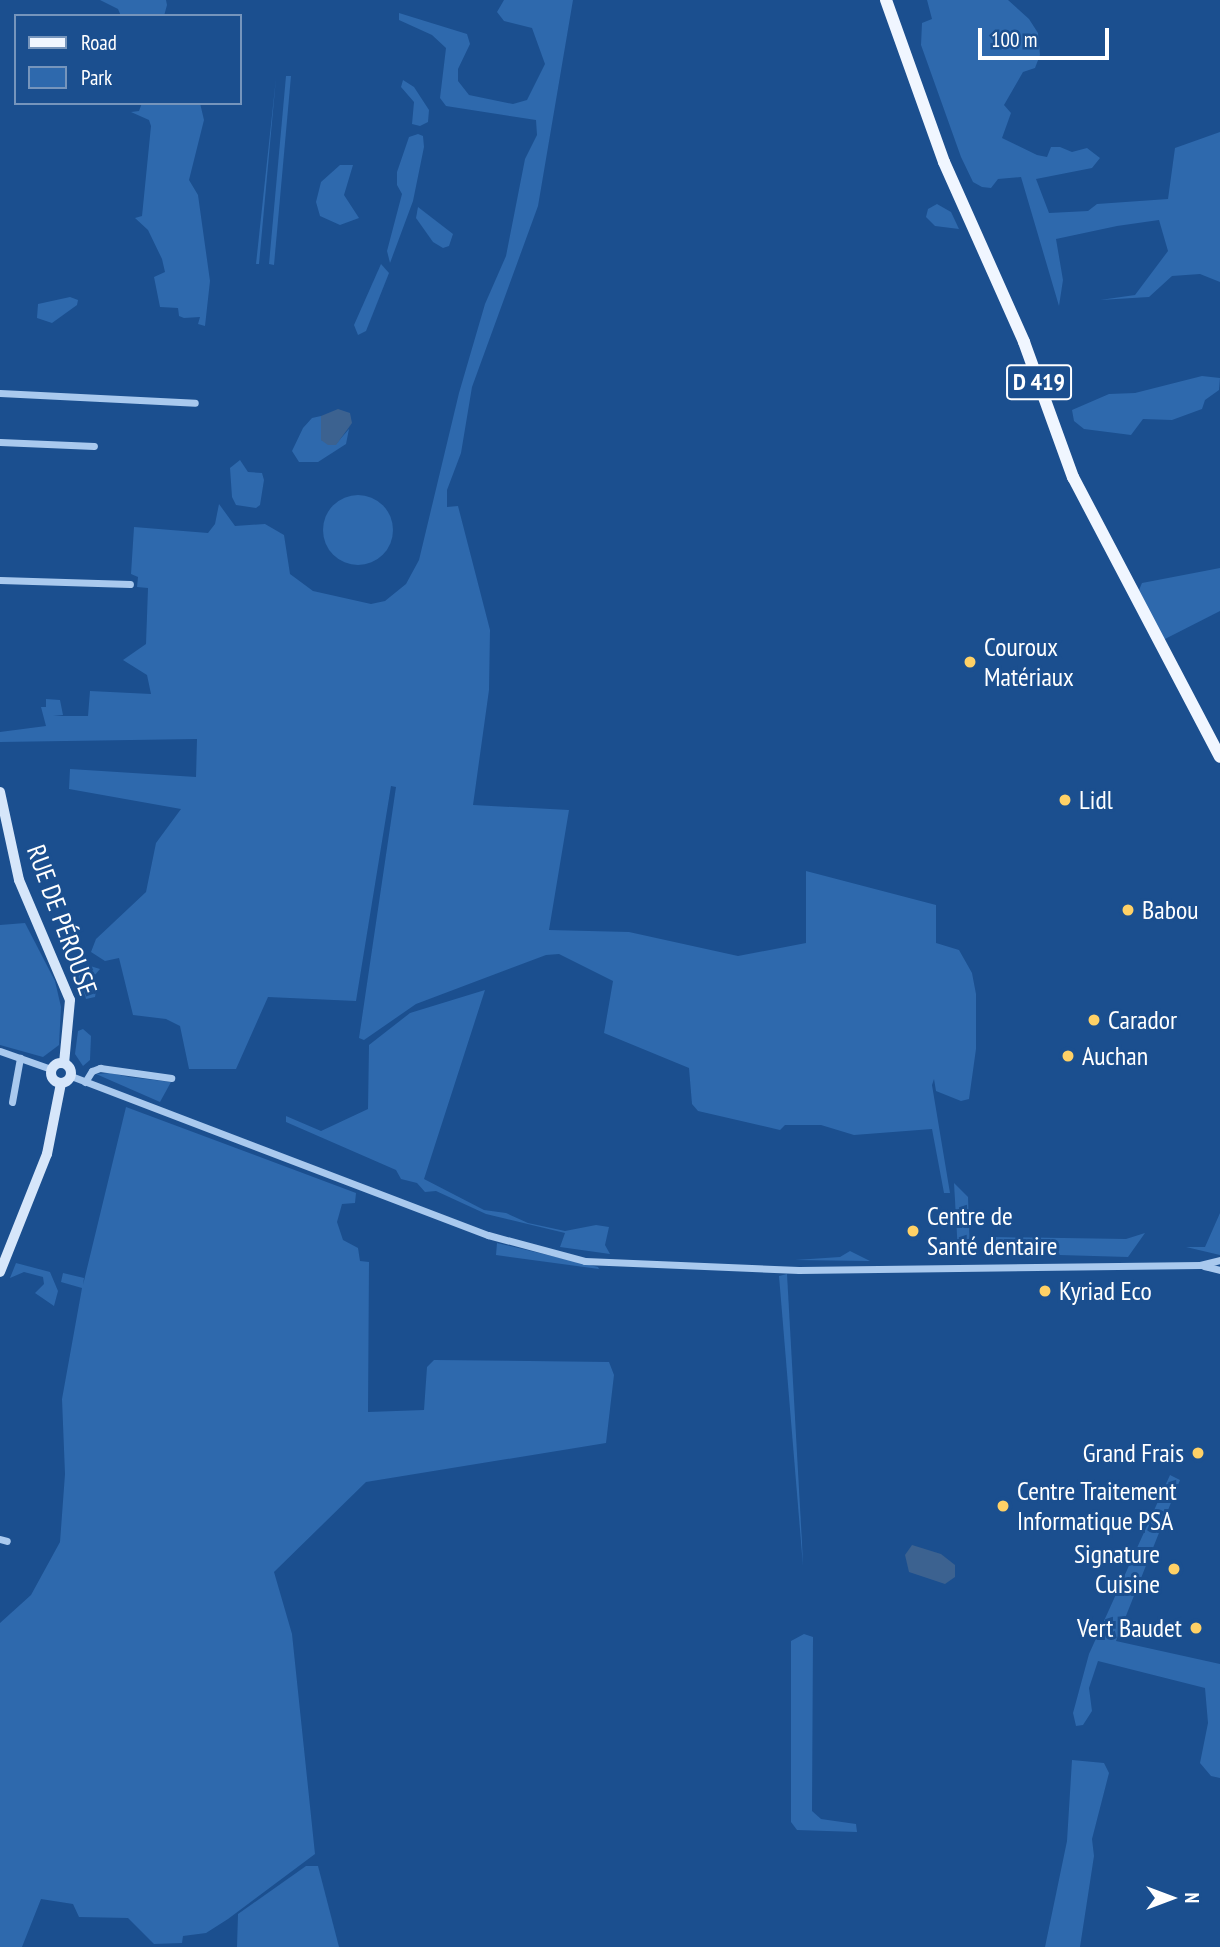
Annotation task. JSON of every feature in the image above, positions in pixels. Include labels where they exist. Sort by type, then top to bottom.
[{"type":"main road","name":"D 419","points":[[886,0],[944,162],[1024,342],[1073,477],[1218,754]]},
{"type":"street","points":[[0,393],[195,403]]},
{"type":"street","points":[[0,442],[94,446]]},
{"type":"street","points":[[0,580],[130,584]]},
{"type":"street","name":"RUE DE PÉROUSE","points":[[0,792],[19,880],[70,1000],[64,1063]]},
{"type":"street","points":[[0,1051],[51,1069],[64,1063],[71,1076],[85,1082],[488,1235],[547,1253],[585,1261],[678,1267],[918,1268],[1199,1265],[1220,1260]]},
{"type":"street","points":[[12,1102],[20,1058]]},
{"type":"street","points":[[85,1082],[92,1071],[100,1068],[171,1078]]},
{"type":"street","points":[[51,1069],[52,1079],[61,1083]]},
{"type":"street","points":[[0,1272],[47,1154],[61,1083],[71,1076]]},
{"type":"street","points":[[1199,1265],[1220,1270]]},
{"type":"green space","points":[[100,0],[166,0],[167,5],[165,14],[120,14],[118,9]]},
{"type":"green space","points":[[504,0],[573,0],[538,206],[472,387],[461,453],[447,490],[447,507],[458,506],[490,630],[489,690],[473,805],[569,810],[549,930],[629,932],[738,956],[806,943],[806,871],[936,905],[936,943],[959,950],[972,973],[976,994],[976,1049],[969,1099],[961,1101],[936,1091],[934,1079],[932,1085],[950,1193],[944,1193],[932,1129],[854,1135],[821,1125],[785,1125],[780,1130],[698,1111],[692,1104],[689,1068],[604,1033],[613,981],[559,954],[546,955],[416,1004],[364,1040],[359,1038],[396,787],[391,786],[356,1001],[268,997],[236,1069],[189,1069],[180,1026],[166,1019],[133,1015],[119,958],[105,961],[91,952],[96,939],[146,892],[156,843],[181,809],[69,789],[70,769],[196,777],[197,739],[0,742],[0,732],[46,726],[41,707],[46,707],[46,699],[60,700],[63,715],[53,716],[88,716],[90,691],[151,694],[147,675],[123,660],[146,644],[148,588],[137,587],[138,577],[131,574],[134,527],[208,533],[215,524],[219,504],[235,526],[265,524],[284,535],[290,574],[313,591],[371,604],[385,601],[406,584],[419,560],[459,393],[485,304],[506,256],[525,159],[537,135],[536,120],[446,106],[440,98],[446,48],[432,35],[399,20],[399,13],[467,34],[470,44],[458,69],[458,81],[469,95],[513,104],[527,100],[545,64],[532,28],[504,21],[497,12]]},
{"type":"green space","points":[[927,0],[1008,0],[1029,19],[1038,33],[1040,55],[1035,68],[1023,72],[1004,105],[1011,113],[1002,138],[1037,155],[1047,157],[1051,147],[1072,152],[1087,148],[1100,158],[1092,168],[1036,179],[1049,213],[1088,211],[1097,204],[1168,199],[1175,148],[1220,132],[1220,282],[1200,274],[1172,276],[1149,297],[1100,300],[1135,295],[1168,251],[1159,220],[1117,226],[1056,239],[1063,280],[1059,306],[1021,177],[998,179],[991,188],[982,187],[973,182],[961,157],[921,45],[922,23],[932,19]]},
{"type":"green space","points":[[286,76],[291,76],[274,265],[269,264]]},
{"type":"green space","points":[[276,78],[259,264],[256,264]]},
{"type":"green space","points":[[403,80],[414,87],[429,110],[428,122],[420,126],[412,124],[414,102],[401,87]]},
{"type":"green space","points":[[141,105],[200,105],[204,120],[189,180],[198,195],[210,281],[205,326],[198,324],[200,317],[184,318],[179,316],[178,308],[160,307],[154,277],[165,272],[162,259],[148,230],[135,218],[142,216],[151,126],[149,120],[131,112],[139,111]]},
{"type":"green space","points":[[418,134],[423,136],[424,147],[413,201],[390,263],[387,251],[402,194],[397,185],[397,172],[409,137]]},
{"type":"green space","points":[[340,165],[353,165],[344,195],[359,218],[340,225],[320,216],[316,202],[321,182]]},
{"type":"green space","points":[[937,204],[951,212],[959,229],[935,226],[926,217],[928,209]]},
{"type":"green space","points":[[418,207],[453,234],[449,246],[443,248],[433,242],[416,218]]},
{"type":"green space","points":[[381,264],[389,273],[366,331],[358,335],[354,325]]},
{"type":"green space","points":[[70,297],[78,300],[77,305],[52,323],[37,318],[38,304]]},
{"type":"green space","points":[[1202,376],[1220,378],[1219,390],[1205,400],[1202,409],[1172,420],[1143,419],[1131,435],[1084,429],[1074,421],[1072,410],[1109,394],[1135,393]]},
{"type":"green space","points":[[321,416],[321,440],[336,444],[349,429],[346,444],[318,462],[299,462],[292,451],[303,428],[312,418]]},
{"type":"green space","points":[[240,460],[248,472],[262,473],[264,480],[260,505],[256,508],[236,505],[232,497],[230,468]]},
{"type":"green space","points":[[358,495],[383,505],[393,530],[383,555],[358,565],[333,555],[323,530],[333,505]]},
{"type":"green space","points":[[1220,568],[1220,611],[1163,640],[1139,590],[1142,583]]},
{"type":"green space","points":[[25,923],[55,981],[61,1007],[59,1045],[43,1057],[0,1045],[0,925]]},
{"type":"green space","points":[[87,965],[100,969],[94,976],[88,975],[96,991],[95,997],[86,999],[78,976]]},
{"type":"green space","points":[[485,990],[424,1179],[484,1210],[506,1213],[528,1223],[565,1231],[596,1225],[609,1227],[605,1245],[610,1254],[560,1247],[565,1233],[486,1214],[436,1191],[425,1192],[417,1183],[401,1179],[396,1170],[286,1122],[286,1116],[321,1131],[368,1109],[369,1045],[410,1013]]},
{"type":"green space","points":[[83,1029],[91,1036],[90,1060],[83,1066],[75,1054],[78,1031]]},
{"type":"green space","points":[[110,1073],[171,1082],[160,1102],[96,1074]]},
{"type":"green space","points":[[126,1107],[356,1193],[355,1203],[342,1204],[337,1222],[343,1240],[358,1248],[360,1261],[369,1262],[368,1412],[424,1410],[427,1367],[434,1360],[609,1362],[614,1375],[606,1443],[366,1482],[274,1572],[292,1634],[315,1854],[228,1919],[206,1933],[183,1936],[182,1943],[154,1944],[128,1918],[79,1917],[73,1904],[41,1899],[22,1947],[0,1947],[0,1623],[31,1595],[60,1542],[65,1474],[62,1399],[82,1288],[61,1282],[63,1273],[84,1278],[83,1285]]},
{"type":"green space","points":[[954,1183],[968,1197],[970,1253],[958,1252]]},
{"type":"green space","points":[[1220,1213],[1220,1255],[1186,1247],[1205,1247]]},
{"type":"green space","points":[[1145,1233],[1128,1257],[990,1253],[993,1237],[1126,1239]]},
{"type":"green space","points":[[497,1243],[598,1267],[599,1269],[496,1255]]},
{"type":"green space","points":[[850,1251],[870,1261],[795,1260],[840,1257]]},
{"type":"green space","points":[[16,1263],[50,1272],[58,1291],[54,1306],[35,1293],[44,1284],[43,1277],[24,1272],[10,1278]]},
{"type":"green space","points":[[787,1274],[802,1543],[803,1566],[779,1276]]},
{"type":"green space","points":[[1170,1475],[1180,1480],[1116,1641],[1220,1664],[1220,1778],[1211,1776],[1200,1763],[1208,1723],[1205,1688],[1098,1661],[1089,1688],[1092,1711],[1083,1725],[1076,1726],[1073,1713],[1089,1654]]},
{"type":"green space","points":[[804,1634],[813,1637],[812,1811],[821,1819],[856,1824],[857,1832],[797,1830],[791,1822],[791,1641]]},
{"type":"green space","points":[[1072,1760],[1104,1763],[1109,1773],[1092,1839],[1094,1856],[1080,1947],[1045,1947],[1067,1841]]},
{"type":"green space","points":[[306,1866],[318,1866],[339,1947],[237,1947],[238,1914]]},
{"type":"shaded area","points":[[338,409],[350,413],[352,423],[336,445],[328,445],[321,440],[321,416]]},
{"type":"shaded area","points":[[912,1545],[941,1554],[955,1565],[955,1577],[945,1584],[909,1572],[905,1555]]},
{"type":"place","name":"Couroux Matériaux","points":[[970,662]]},
{"type":"place","name":"Lidl","points":[[1065,800]]},
{"type":"place","name":"Babou","points":[[1128,910]]},
{"type":"place","name":"Carador","points":[[1094,1020]]},
{"type":"place","name":"Auchan","points":[[1068,1056]]},
{"type":"place","name":"Centre de Santé dentaire","points":[[913,1231]]},
{"type":"place","name":"Kyriad Eco","points":[[1045,1291]]},
{"type":"place","name":"Grand Frais","points":[[1198,1453]]},
{"type":"place","name":"Centre Traitement Informatique PSA","points":[[1003,1506]]},
{"type":"place","name":"Signature Cuisine","points":[[1174,1569]]},
{"type":"place","name":"Vert Baudet","points":[[1196,1628]]}]
